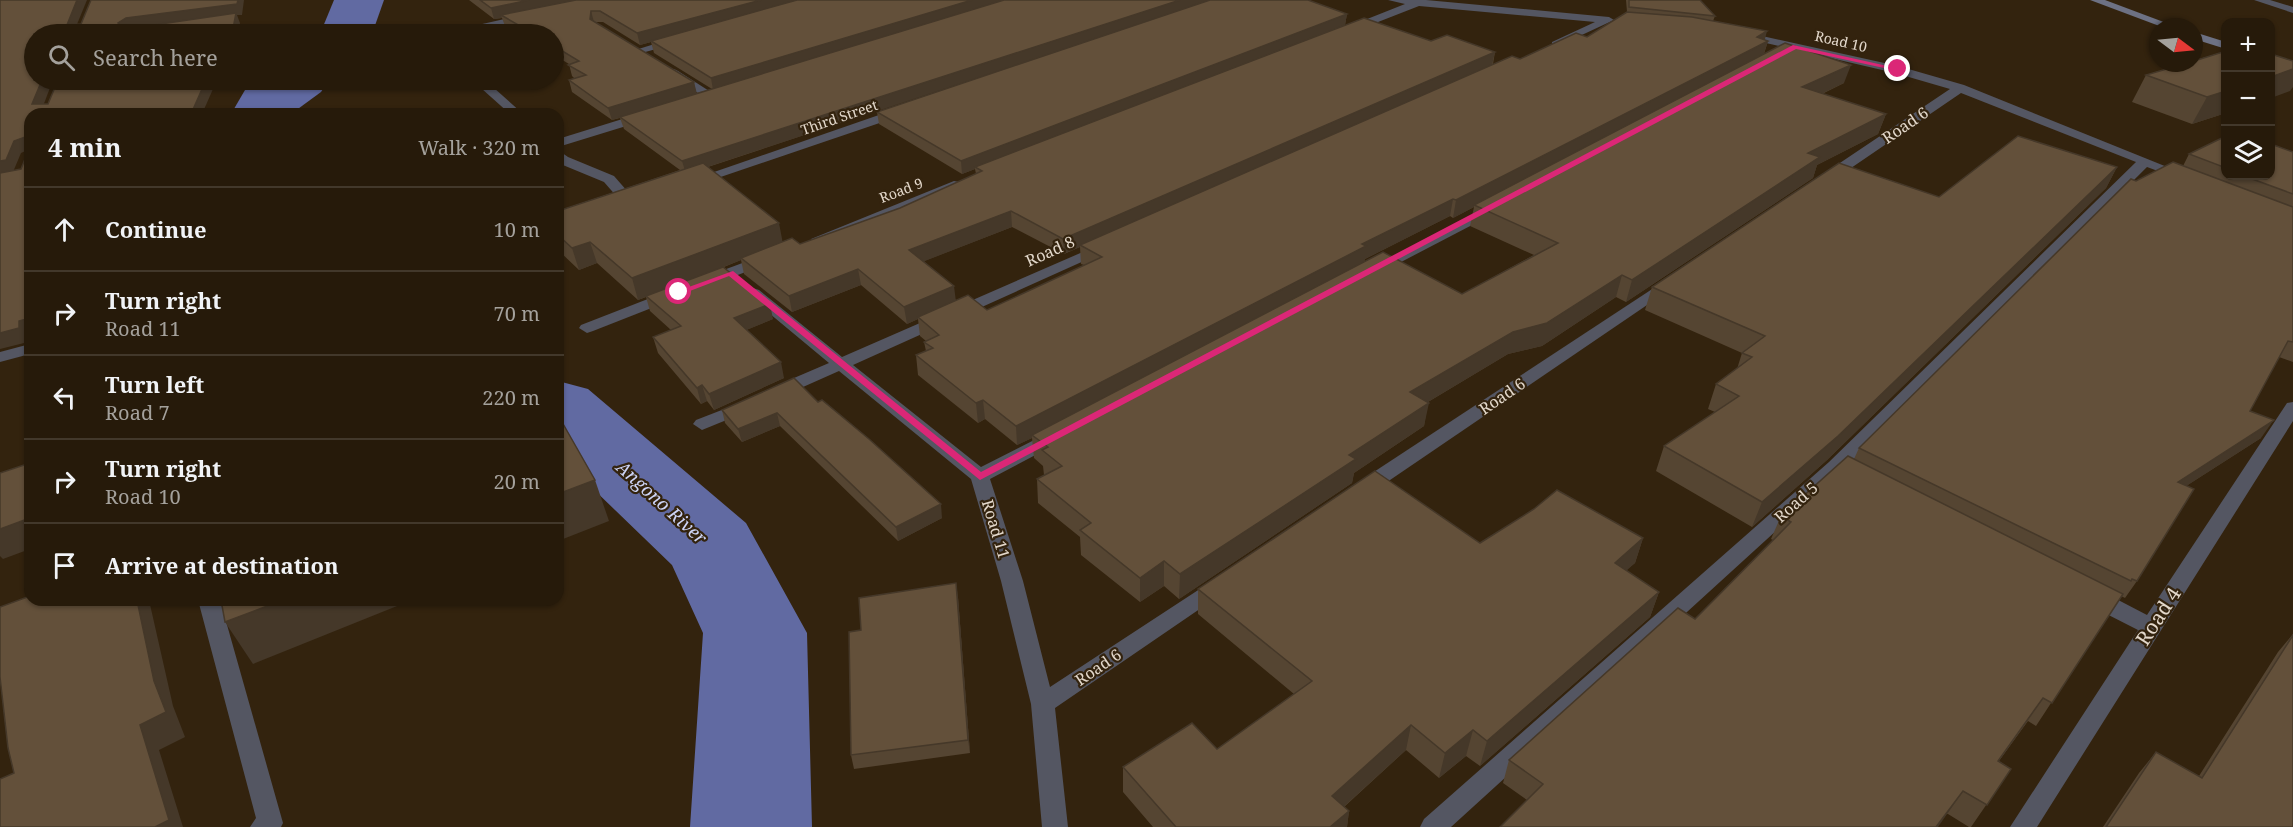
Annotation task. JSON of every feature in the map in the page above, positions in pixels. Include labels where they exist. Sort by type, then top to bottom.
[{"type":"main road","points":[[2095,0],[2149,19]]},
{"type":"main road","points":[[2203,38],[2221,44]]},
{"type":"street","points":[[1393,0],[1614,21],[1544,50]]},
{"type":"street","points":[[2259,0],[2293,10]]},
{"type":"street","points":[[1341,33],[1419,3]]},
{"type":"street","points":[[494,24],[534,16]]},
{"type":"street","name":"Road 10","points":[[1728,32],[1898,69],[1960,88],[2198,182]]},
{"type":"street","points":[[682,39],[633,48],[717,94],[690,103]]},
{"type":"street","points":[[1775,57],[1795,46]]},
{"type":"street","name":"Road 6","points":[[1812,187],[1960,88]]},
{"type":"street","points":[[489,90],[510,108]]},
{"type":"street","name":"Third Street","points":[[687,184],[913,107]]},
{"type":"street","points":[[564,141],[657,113]]},
{"type":"street","points":[[564,160],[609,179],[631,203]]},
{"type":"street","name":"Road 5","points":[[1433,827],[1836,466],[2145,161]]},
{"type":"street","name":"Road 9","points":[[808,243],[963,182]]},
{"type":"street","points":[[1356,279],[1502,203]]},
{"type":"street","name":"Road 8","points":[[702,424],[1111,244]]},
{"type":"street","points":[[586,328],[774,256]]},
{"type":"street","name":"Road 11","points":[[730,273],[840,365],[980,476],[1012,581],[1043,704],[1055,827]]},
{"type":"street","name":"Road 6","points":[[1349,499],[1684,273]]},
{"type":"street","points":[[0,357],[24,351]]},
{"type":"street","name":"Road 4","points":[[2023,827],[2293,406]]},
{"type":"street","points":[[980,476],[1064,433]]},
{"type":"street","points":[[1836,466],[1857,477]]},
{"type":"street","name":"Road 6","points":[[1043,704],[1231,578]]},
{"type":"street","points":[[2078,589],[2151,627]]},
{"type":"street","points":[[211,606],[270,822],[263,827]]},
{"type":"building","points":[[0,0],[77,0],[67,24],[24,24],[24,90],[38,90],[32,104],[48,104],[54,90],[202,90],[194,108],[24,108],[24,137],[14,141],[6,160],[0,161]]},
{"type":"building","points":[[91,0],[238,0],[237,4],[126,18],[118,23],[81,24]]},
{"type":"building","points":[[480,0],[529,0],[491,8]]},
{"type":"building","points":[[576,0],[761,0],[637,33],[600,11],[591,11],[590,19],[694,82],[608,108],[569,80],[586,75],[568,65],[579,61],[564,52],[564,24],[517,24],[501,15]]},
{"type":"building","points":[[797,0],[972,0],[711,78],[651,41]]},
{"type":"building","points":[[1004,0],[1180,0],[682,161],[620,117]]},
{"type":"building","points":[[1210,0],[1308,0],[1347,14],[961,161],[877,112]]},
{"type":"building","points":[[1629,0],[1700,0],[1715,16],[1629,7]]},
{"type":"building","points":[[1627,12],[1692,17],[1767,31],[1757,37],[1768,41],[1456,200],[1453,199],[1362,244],[1366,246],[1016,426],[983,400],[976,403],[916,355],[933,348],[924,342],[939,335],[918,317],[968,295],[987,310],[1102,257],[1080,245],[1512,56],[1520,59],[1576,33],[1587,37]]},
{"type":"building","points":[[236,13],[234,24],[161,24]]},
{"type":"building","points":[[1364,18],[1431,41],[1447,35],[1495,52],[1063,239],[1011,211],[909,250],[954,286],[904,307],[858,269],[789,296],[741,258],[792,238],[800,244],[900,208],[982,171],[975,167]]},
{"type":"building","points":[[1785,43],[1851,65],[1802,87],[1886,114],[1808,153],[1820,157],[1632,280],[1622,275],[1547,323],[1513,332],[1410,392],[1429,403],[1349,455],[1356,459],[1180,574],[1164,561],[1140,578],[1080,530],[1091,523],[1037,479],[1062,466],[1042,450],[1048,447],[1032,435],[1383,252],[1462,294],[1558,243],[1474,205]]},
{"type":"building","points":[[2221,53],[2221,93],[2207,97],[2146,75],[2156,72],[2203,72],[2203,58]]},
{"type":"building","points":[[2275,55],[2293,61],[2293,69],[2275,76]]},
{"type":"building","points":[[2018,136],[2117,167],[1838,436],[1762,502],[1664,446],[1739,396],[1716,384],[1752,357],[1742,353],[1765,336],[1652,287],[1839,163],[1939,197]]},
{"type":"building","points":[[2221,138],[2221,166],[2189,154]]},
{"type":"building","points":[[2275,145],[2293,152],[2293,194],[2255,180],[2275,180]]},
{"type":"building","points":[[24,162],[24,320],[19,321],[19,328],[0,333],[0,173],[21,169]]},
{"type":"building","points":[[2173,162],[2293,207],[2293,342],[2288,341],[2250,411],[2274,420],[2178,482],[2194,489],[2137,581],[2132,579],[2131,581],[1859,448],[2131,179],[2136,181]]},
{"type":"building","points":[[703,163],[779,223],[632,278],[590,242],[572,248],[564,241],[564,209]]},
{"type":"building","points":[[723,267],[770,304],[734,318],[781,362],[709,394],[702,385],[697,388],[653,337],[681,326],[646,296]]},
{"type":"building","points":[[794,378],[818,402],[822,400],[941,504],[896,527],[777,413],[738,429],[722,410]]},
{"type":"building","points":[[564,426],[595,480],[564,492]]},
{"type":"building","points":[[1848,456],[2123,594],[2052,703],[2043,698],[1998,761],[2011,769],[1987,805],[1963,791],[1936,827],[1500,827],[1543,784],[1509,760],[1678,608],[1695,619],[1791,522],[1781,516]]},
{"type":"building","points":[[24,465],[24,520],[0,529],[0,473]]},
{"type":"building","points":[[1375,471],[1480,543],[1534,509],[1557,490],[1643,538],[1615,563],[1659,592],[1487,741],[1473,730],[1445,753],[1411,725],[1332,796],[1349,811],[1330,827],[1176,827],[1123,767],[1192,723],[1217,749],[1312,681],[1198,589]]},
{"type":"building","points":[[956,583],[968,740],[851,755],[849,632],[861,630],[859,598]]},
{"type":"building","points":[[24,598],[24,606],[138,606],[154,681],[166,712],[140,725],[169,820],[155,827],[0,827],[0,779],[14,773],[8,748],[0,677],[0,607]]},
{"type":"building","points":[[222,606],[267,606],[225,622]]},
{"type":"building","points":[[2293,635],[2293,827],[2106,827],[2156,752],[2202,778]]},
{"type":"waterway","name":"Angono River","points":[[350,24],[359,0]]},
{"type":"waterway","name":"Angono River","points":[[264,108],[266,102],[285,90]]},
{"type":"waterway","name":"Angono River","points":[[564,412],[712,547],[755,633],[751,827]]},
{"type":"route","points":[[679,292],[730,273],[840,365],[980,476],[1492,208],[1795,46],[1898,69]]}]
